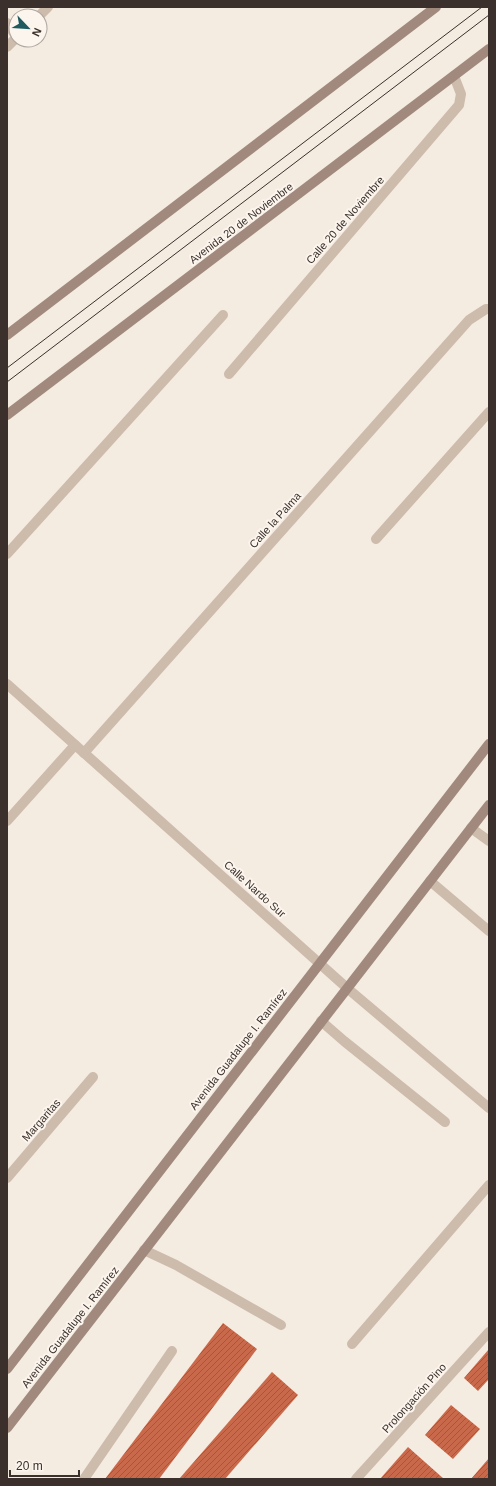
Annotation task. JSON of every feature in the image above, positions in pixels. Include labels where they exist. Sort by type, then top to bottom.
[{"type":"main road","points":[[7,335],[436,7]]},
{"type":"main road","name":"Avenida 20 de Noviembre","points":[[7,415],[489,49]]},
{"type":"main road","name":"Avenida Guadalupe I. Ramírez","points":[[7,1369],[489,744]]},
{"type":"main road","name":"Avenida Guadalupe I. Ramírez","points":[[7,1428],[489,805]]},
{"type":"street","name":"Calle 20 de Noviembre","points":[[229,374],[459,105],[461,94],[454,76]]},
{"type":"street","name":"Calle la Palma","points":[[84,753],[469,320],[486,309],[489,309]]},
{"type":"street","points":[[7,554],[223,315]]},
{"type":"street","points":[[376,539],[489,412]]},
{"type":"street","name":"Calle Nardo Sur","points":[[7,684],[347,988],[489,1108]]},
{"type":"street","points":[[7,821],[75,745]]},
{"type":"street","points":[[471,828],[489,841]]},
{"type":"street","points":[[430,881],[489,931]]},
{"type":"street","points":[[321,1021],[445,1122]]},
{"type":"street","name":"Margaritas","points":[[7,1178],[93,1077]]},
{"type":"street","points":[[352,1344],[489,1184]]},
{"type":"street","points":[[144,1250],[176,1264],[281,1325]]},
{"type":"street","name":"Prolongación Pino","points":[[356,1479],[489,1332]]},
{"type":"street","points":[[84,1479],[172,1351]]},
{"type":"building","points":[[223,1323],[257,1349],[159,1479],[105,1479]]},
{"type":"building","points":[[489,1349],[489,1379],[478,1391],[464,1378]]},
{"type":"building","points":[[272,1372],[298,1395],[225,1479],[179,1479]]},
{"type":"building","points":[[451,1405],[480,1429],[453,1459],[425,1435]]},
{"type":"building","points":[[408,1447],[444,1479],[380,1479]]},
{"type":"building","points":[[489,1458],[489,1479],[471,1479]]},
{"type":"tram line","points":[[7,368],[482,7]]},
{"type":"tram line","points":[[7,382],[489,15]]}]
